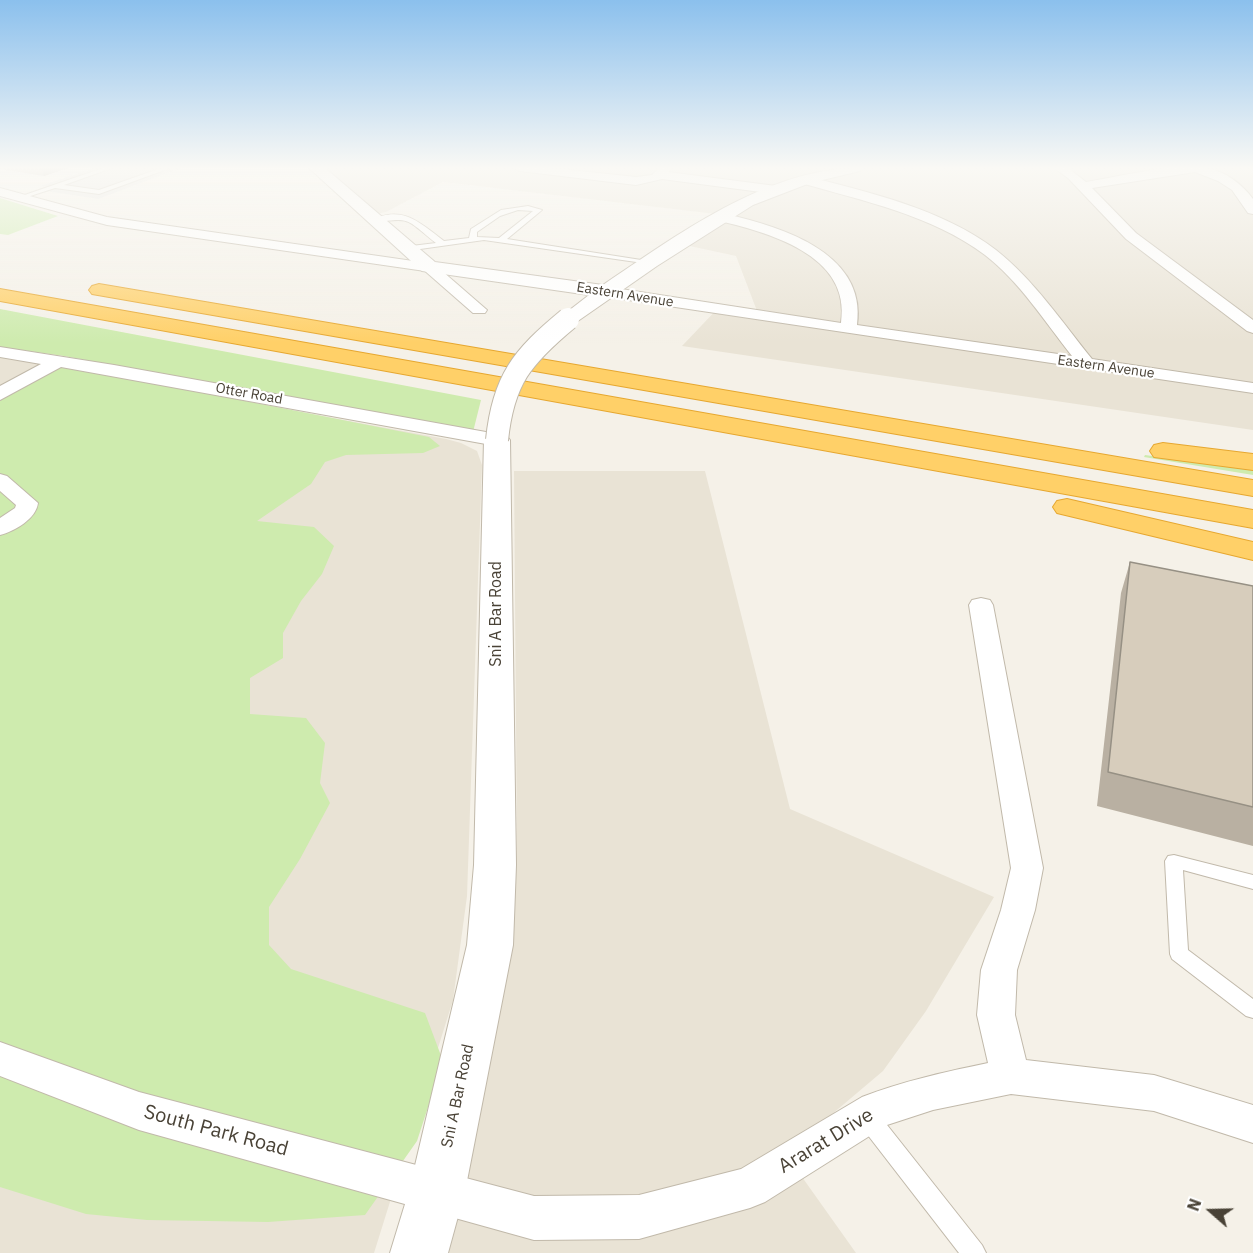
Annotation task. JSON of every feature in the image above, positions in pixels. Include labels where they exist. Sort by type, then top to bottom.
[{"type":"highway","points":[[81,287],[1253,488]]},
{"type":"highway","points":[[0,296],[1253,519]]},
{"type":"highway","points":[[884,424],[1081,440],[1253,462]]},
{"type":"highway","points":[[886,454],[1065,507],[1253,551]]},
{"type":"street","name":"Eastern Avenue","points":[[144,226],[608,292],[848,330],[1253,388]]},
{"type":"street","points":[[381,226],[479,310]]},
{"type":"street","name":"Sni A Bar Road","points":[[419,1253],[437,1191],[490,945],[495,857],[499,413],[511,380],[550,333],[650,262],[705,226]]},
{"type":"street","points":[[760,226],[795,239],[815,253],[834,271],[845,289],[850,308],[848,330]]},
{"type":"street","points":[[943,226],[972,240],[1004,265],[1087,364]]},
{"type":"street","points":[[1122,226],[1131,236],[1253,328]]},
{"type":"street","name":"Otter Road","points":[[0,352],[497,440]]},
{"type":"street","points":[[3,396],[58,361]]},
{"type":"street","points":[[0,480],[27,502],[26,511],[0,528]]},
{"type":"street","points":[[981,604],[1027,868],[1018,910],[999,970],[996,1015],[1011,1076]]},
{"type":"street","name":"South Park Road","points":[[0,1059],[139,1111],[437,1191]]},
{"type":"street","name":"Ararat Drive","points":[[437,1191],[534,1218],[639,1217],[750,1186],[876,1110],[933,1092],[1011,1076],[1154,1093],[1253,1124]]},
{"type":"lane","points":[[420,226],[441,243]]},
{"type":"lane","points":[[473,238],[474,231],[480,226]]},
{"type":"lane","points":[[500,241],[518,226]]},
{"type":"lane","points":[[406,249],[473,238],[650,262]]},
{"type":"lane","points":[[1253,882],[1174,861],[1179,954],[1253,1010]]},
{"type":"lane","points":[[866,1116],[974,1253]]},
{"type":"shaded area","points":[[704,226],[1253,226],[1253,430],[682,346],[720,306],[757,311],[736,256],[685,245]]},
{"type":"shaded area","points":[[0,356],[446,439],[477,451],[482,465],[467,896],[453,1000],[374,1253],[0,1253]]},
{"type":"shaded area","points":[[514,471],[705,471],[790,809],[994,897],[926,1011],[883,1071],[831,1115],[780,1146],[856,1253],[439,1253],[509,964],[517,847]]},
{"type":"green space","points":[[0,226],[30,226],[8,235],[0,234]]},
{"type":"green space","points":[[0,309],[481,400],[473,432],[64,356],[0,347]]},
{"type":"green space","points":[[61,368],[83,369],[429,437],[440,446],[423,453],[346,455],[325,462],[311,484],[257,521],[314,527],[334,546],[322,574],[301,601],[283,633],[283,658],[250,678],[250,714],[306,718],[325,743],[320,783],[330,803],[300,859],[269,907],[269,945],[291,969],[425,1013],[443,1061],[417,1141],[365,1215],[268,1222],[147,1220],[86,1214],[0,1187],[0,398],[44,374]]},
{"type":"green space","points":[[1145,455],[1253,470],[1253,475],[1144,457]]},
{"type":"building","points":[[1130,562],[1253,586],[1253,807],[1108,772]]}]
